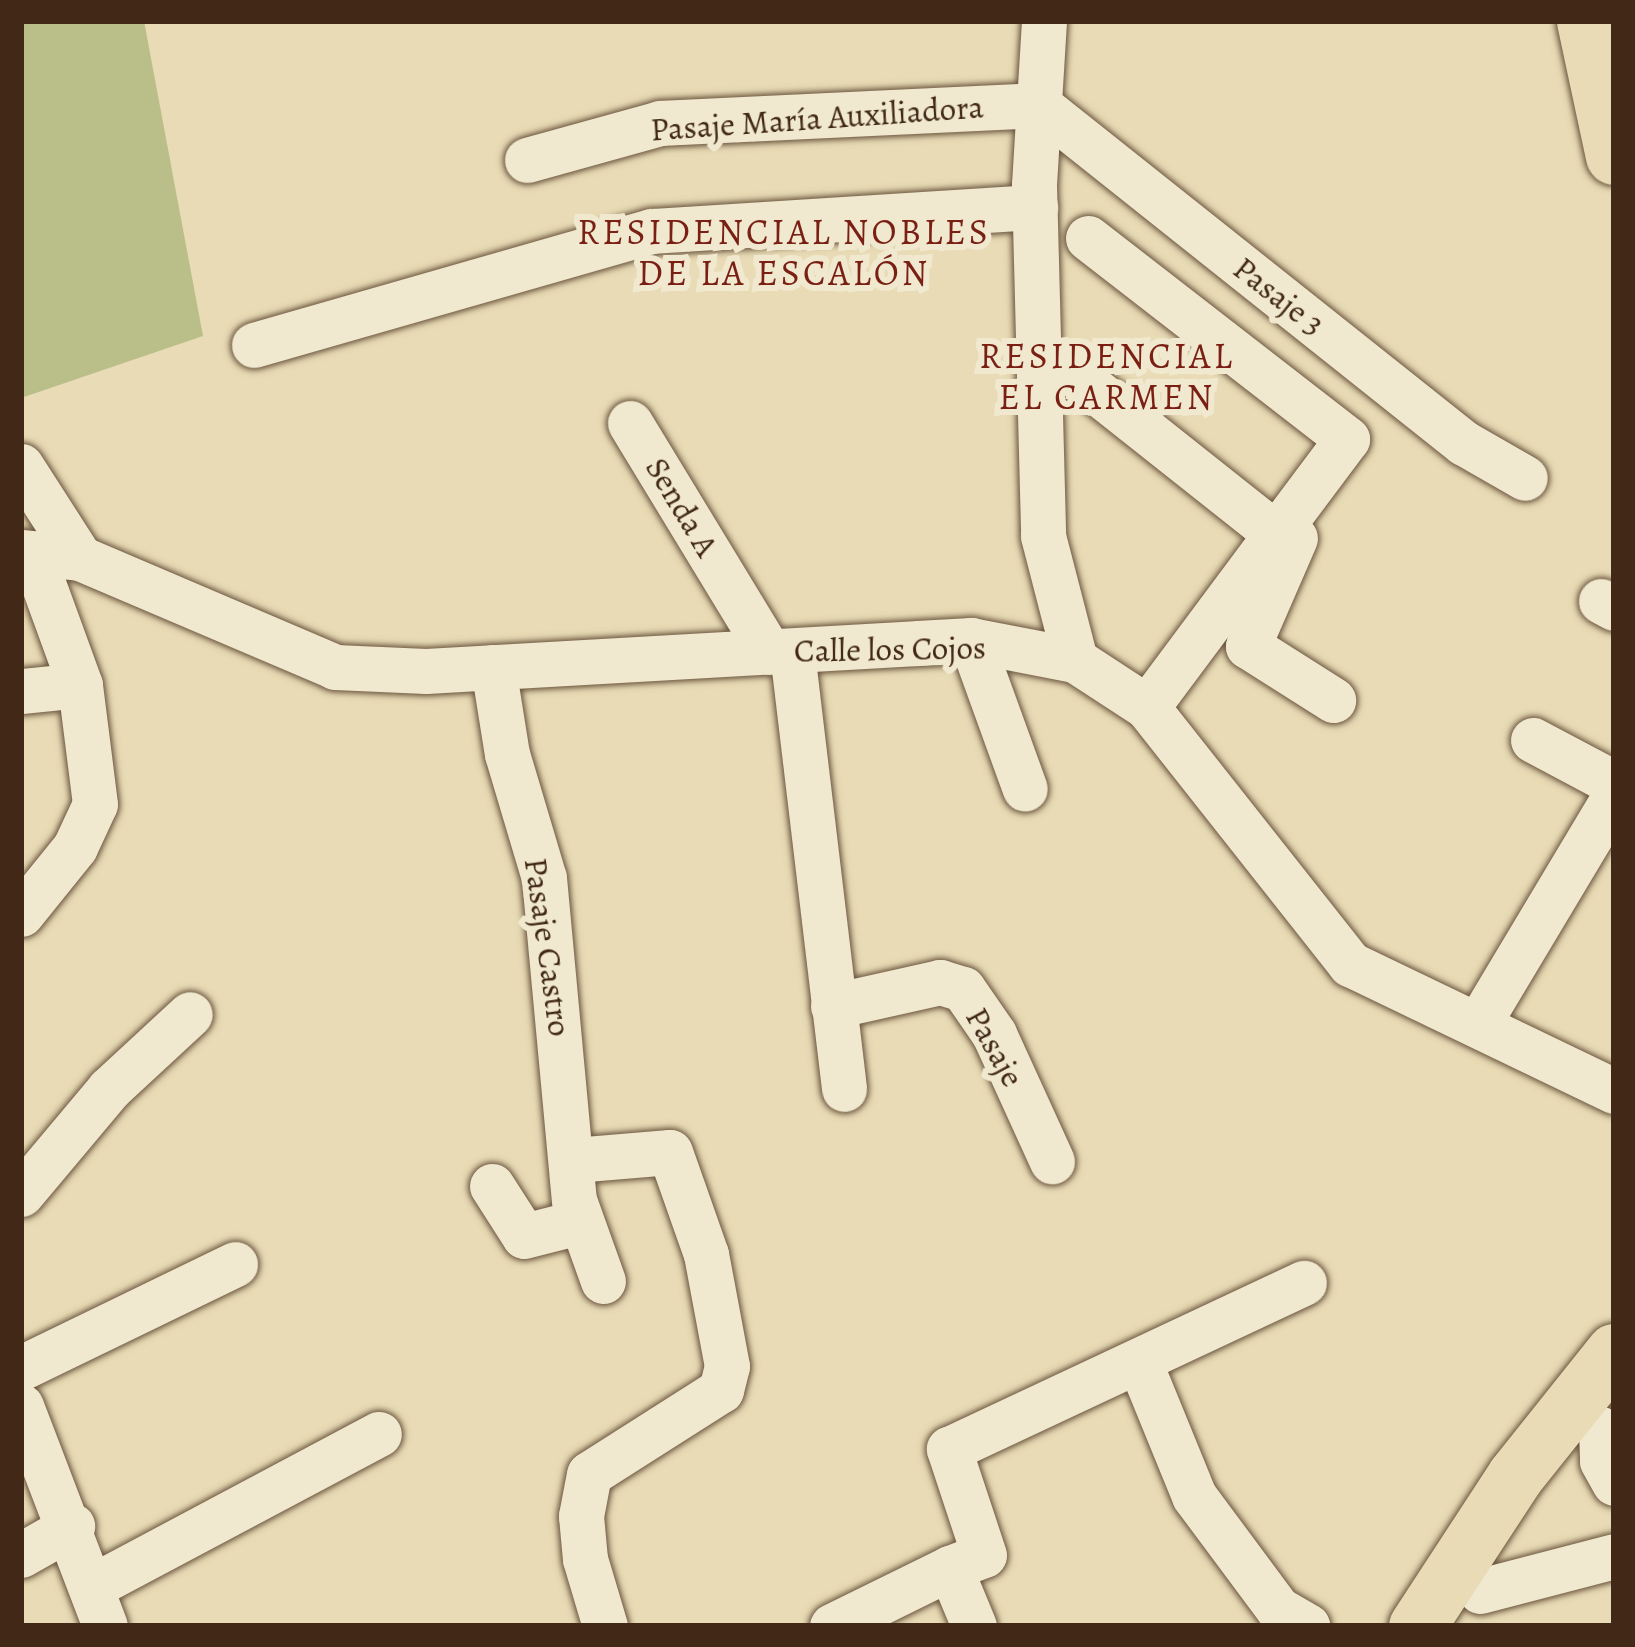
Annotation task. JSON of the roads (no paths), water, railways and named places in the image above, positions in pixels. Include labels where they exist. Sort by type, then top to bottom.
[{"type":"main road","points":[[1585,21],[1614,156]]},
{"type":"main road","points":[[1418,1626],[1516,1476],[1614,1352]]},
{"type":"main road","points":[[1469,1609],[1610,1442]]},
{"type":"street","points":[[1043,21],[1035,208],[1043,536],[1076,660]]},
{"type":"street","name":"Pasaje María Auxiliadora","points":[[527,160],[660,123],[1040,105]]},
{"type":"street","name":"Pasaje 3","points":[[1040,105],[1464,443],[1525,478]]},
{"type":"street","points":[[254,345],[652,231],[1035,208]]},
{"type":"street","points":[[1088,238],[1347,439],[1287,532],[1147,707]]},
{"type":"street","points":[[1068,369],[1287,532]]},
{"type":"street","name":"Senda A","points":[[630,423],[733,592],[781,652]]},
{"type":"street","points":[[21,466],[80,558]]},
{"type":"street","points":[[1287,532],[1248,646],[1333,700]]},
{"type":"street","points":[[21,914],[75,847],[95,804],[80,686],[27,553]]},
{"type":"street","name":"Calle los Cojos","points":[[27,553],[80,558],[335,667],[493,668],[971,640],[1076,660],[1147,707],[1350,964],[1608,1076]]},
{"type":"street","points":[[971,640],[1025,789]]},
{"type":"street","points":[[781,652],[844,1089]]},
{"type":"street","name":"Pasaje Castro","points":[[493,668],[507,754],[544,878],[580,1222],[603,1281]]},
{"type":"street","points":[[21,691],[80,686]]},
{"type":"street","points":[[1533,740],[1614,783]]},
{"type":"street","points":[[1480,1021],[1614,797]]},
{"type":"street","name":"Pasaje","points":[[833,1006],[940,982],[963,989],[994,1034],[1052,1161]]},
{"type":"street","points":[[21,1194],[109,1089],[190,1013]]},
{"type":"street","points":[[574,1160],[670,1152],[706,1254],[727,1366],[721,1390],[589,1474],[581,1516],[585,1559],[604,1626]]},
{"type":"street","points":[[492,1186],[524,1236],[580,1222]]},
{"type":"street","points":[[21,1368],[236,1264]]},
{"type":"street","points":[[832,1626],[984,1555],[950,1449],[1304,1283]]},
{"type":"street","points":[[1139,1361],[1194,1496],[1278,1609],[1309,1626]]},
{"type":"street","points":[[21,1408],[72,1526],[98,1606],[379,1433]]},
{"type":"street","points":[[21,1555],[72,1526]]},
{"type":"street","points":[[1469,1609],[1614,1556]]},
{"type":"street","points":[[950,1568],[974,1626]]},
{"type":"district","name":"RESIDENCIAL NOBLES DE LA ESCALÓN","points":[[784,252]]},
{"type":"district","name":"RESIDENCIAL EL CARMEN","points":[[1107,376]]}]
